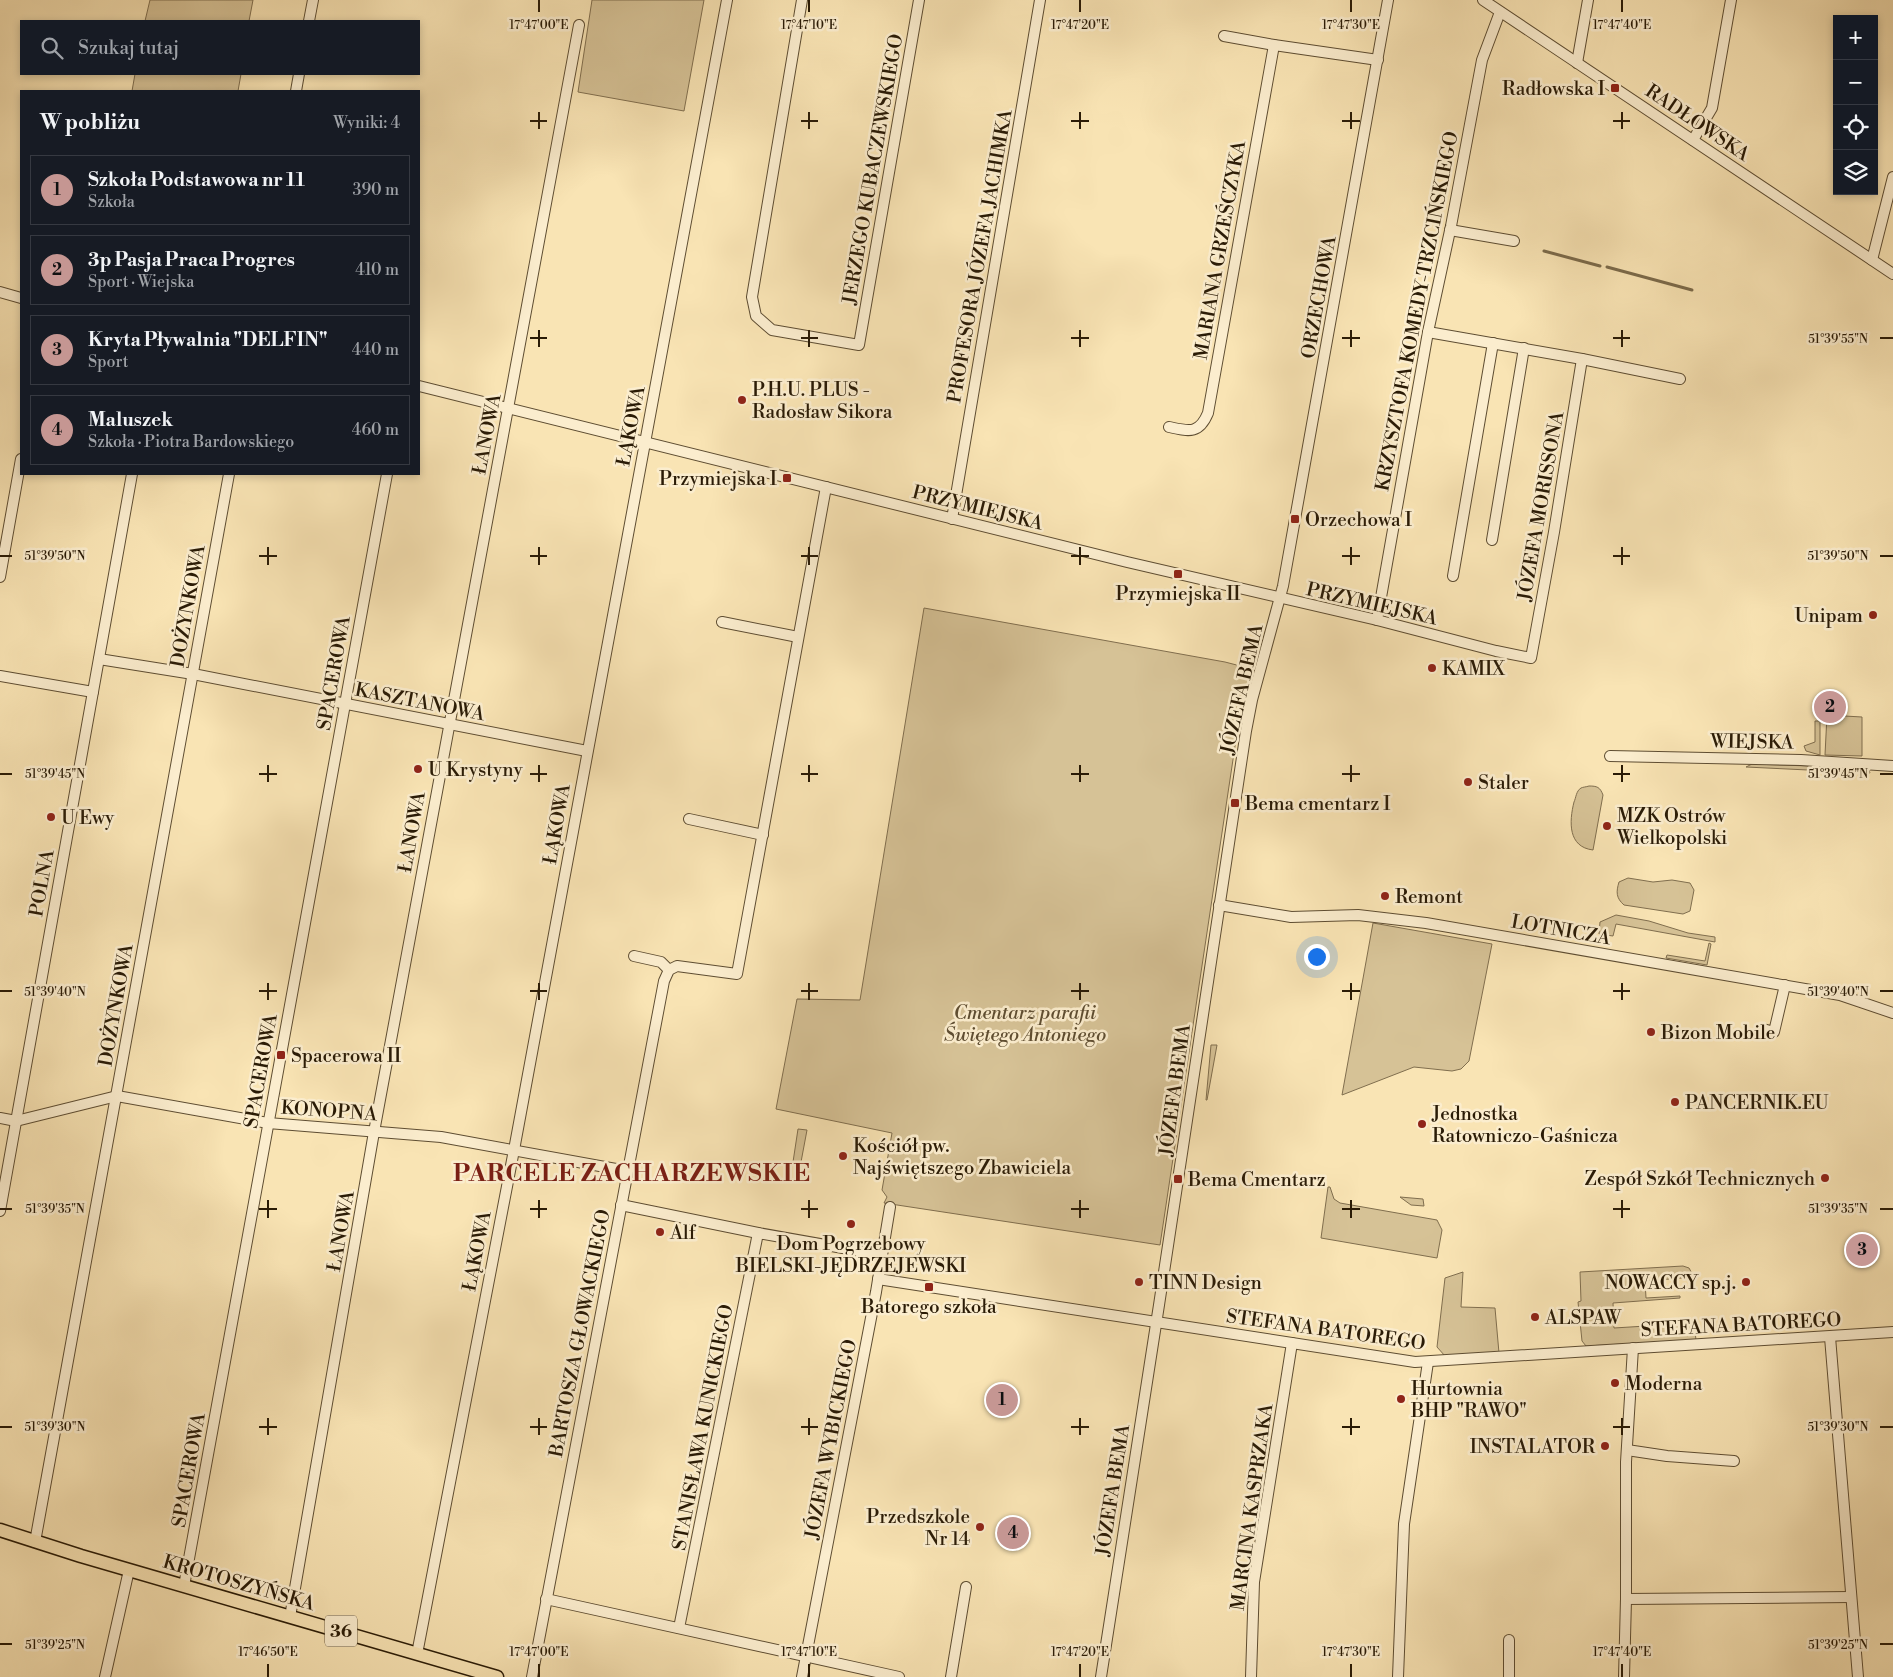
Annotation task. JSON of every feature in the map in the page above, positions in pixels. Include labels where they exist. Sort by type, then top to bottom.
[{"type":"main road","name":"KROTOSZYŃSKA","points":[[0,1530],[129,1570],[497,1677]]},
{"type":"street","points":[[309,20],[314,0]]},
{"type":"street","name":"ŁĄKOWA","points":[[417,1654],[514,1150],[727,0]]},
{"type":"street","name":"JERZEGO KUBACZEWSKIEGO","points":[[802,0],[752,297],[756,316],[772,330],[859,345],[919,0]]},
{"type":"street","name":"PROFESORA JÓZEFA JACHIMKA","points":[[952,518],[1040,0]]},
{"type":"street","name":"ORZECHOWA","points":[[1280,599],[1388,0]]},
{"type":"street","name":"RADŁOWSKA","points":[[1483,0],[1893,274]]},
{"type":"street","points":[[1577,63],[1588,0]]},
{"type":"street","points":[[1693,140],[1712,108],[1731,0]]},
{"type":"street","name":"KRZYSZTOFA KOMEDY-TRZCIŃSKIEGO","points":[[1377,620],[1428,332],[1450,230],[1482,60],[1500,12]]},
{"type":"street","name":"ŁANOWA","points":[[290,1617],[374,1132],[579,25]]},
{"type":"street","points":[[1224,36],[1378,60]]},
{"type":"street","name":"MARIANA GRZEŚCZYKA","points":[[1169,427],[1197,429],[1202,426],[1208,413],[1274,45]]},
{"type":"street","points":[[296,90],[299,75]]},
{"type":"street","points":[[1872,260],[1893,177]]},
{"type":"street","points":[[1450,230],[1482,234],[1514,242]]},
{"type":"street","points":[[0,292],[20,298]]},
{"type":"street","points":[[1428,332],[1493,342],[1680,379]]},
{"type":"street","points":[[1452,576],[1493,342]]},
{"type":"street","points":[[1492,540],[1524,348]]},
{"type":"street","name":"JÓZEFA MORISSONA","points":[[1531,658],[1582,359]]},
{"type":"street","name":"PRZYMIEJSKA","points":[[420,386],[1280,599],[1377,620],[1496,652],[1531,658]]},
{"type":"street","points":[[0,577],[20,465]]},
{"type":"street","name":"POLNA","points":[[0,1211],[132,475]]},
{"type":"street","name":"DOŻYNKOWA","points":[[35,1542],[229,475]]},
{"type":"street","name":"SPACEROWA","points":[[184,1586],[387,475]]},
{"type":"street","points":[[634,956],[661,962],[669,970],[677,966],[738,974],[826,487]]},
{"type":"street","name":"JÓZEFA BEMA","points":[[1100,1677],[1249,716],[1280,599]]},
{"type":"street","points":[[722,622],[798,637]]},
{"type":"street","name":"KASZTANOWA","points":[[99,659],[193,674],[587,751]]},
{"type":"street","points":[[0,676],[93,692]]},
{"type":"street","name":"WIEJSKA","points":[[1610,756],[1801,760],[1893,766]]},
{"type":"street","points":[[689,819],[763,835]]},
{"type":"street","name":"LOTNICZA","points":[[1220,905],[1291,917],[1358,915],[1419,922],[1840,996],[1893,1013]]},
{"type":"street","name":"BARTOSZA GŁOWACKIEGO","points":[[532,1677],[627,1170],[664,981],[669,970]]},
{"type":"street","points":[[1763,1029],[1774,1032],[1785,986]]},
{"type":"street","name":"KONOPNA","points":[[0,1118],[16,1121],[117,1096],[268,1123],[441,1137],[627,1170]]},
{"type":"street","points":[[621,1204],[758,1233],[882,1255]]},
{"type":"street","name":"JÓZEFA WYBICKIEGO","points":[[802,1677],[890,1207]]},
{"type":"street","name":"STANISŁAWA KUNICKIEGO","points":[[679,1628],[758,1233]]},
{"type":"street","name":"STEFANA BATOREGO","points":[[878,1279],[1415,1362],[1893,1332]]},
{"type":"street","points":[[1830,1336],[1858,1677]]},
{"type":"street","name":"MARCINA KASPRZAKA","points":[[1251,1677],[1254,1582],[1292,1343]]},
{"type":"street","points":[[1624,1677],[1627,1450],[1633,1348]]},
{"type":"street","points":[[1398,1677],[1404,1524],[1428,1362]]},
{"type":"street","points":[[1627,1450],[1666,1456],[1734,1461]]},
{"type":"street","points":[[105,1677],[129,1570]]},
{"type":"street","points":[[951,1677],[966,1587]]},
{"type":"street","points":[[1626,1599],[1851,1597]]},
{"type":"street","points":[[546,1599],[899,1677]]},
{"type":"street","points":[[1509,1640],[1509,1677]]},
{"type":"green space","points":[[150,0],[253,0],[249,20],[145,20]]},
{"type":"green space","points":[[592,0],[704,0],[684,111],[578,92]]},
{"type":"green space","points":[[135,75],[241,75],[238,90],[132,90]]},
{"type":"green space","name":"Cmentarz parafii Świętego Antoniego","points":[[924,608],[1225,662],[1252,669],[1240,713],[1160,1245],[884,1203],[887,1197],[882,1190],[892,1133],[776,1109],[797,999],[860,1000]]},
{"type":"green space","points":[[1827,715],[1862,717],[1862,756],[1825,755]]},
{"type":"green space","points":[[1815,721],[1820,721],[1820,755],[1806,751],[1804,746],[1815,742]]},
{"type":"green space","points":[[1752,764],[1868,768],[1870,773],[1746,767]]},
{"type":"green space","points":[[1589,786],[1598,788],[1603,795],[1593,850],[1579,844],[1572,832],[1571,825],[1572,810],[1577,793],[1579,789]]},
{"type":"green space","points":[[1628,878],[1653,882],[1672,880],[1690,883],[1694,890],[1690,911],[1683,914],[1624,905],[1617,895],[1617,889],[1619,882]]},
{"type":"green space","points":[[1616,915],[1649,921],[1688,933],[1715,937],[1715,942],[1616,924],[1613,936],[1599,934],[1600,922]]},
{"type":"green space","points":[[1373,923],[1492,944],[1469,1061],[1461,1069],[1452,1071],[1414,1067],[1342,1095]]},
{"type":"green space","points":[[1709,943],[1711,944],[1707,965],[1666,958],[1667,955],[1705,961]]},
{"type":"green space","points":[[1211,1045],[1217,1045],[1206,1100]]},
{"type":"green space","points":[[798,1129],[807,1130],[801,1162],[793,1162]]},
{"type":"green space","points":[[1328,1187],[1330,1187],[1334,1199],[1340,1203],[1437,1220],[1442,1230],[1437,1258],[1321,1238]]},
{"type":"green space","points":[[1400,1197],[1423,1199],[1424,1206],[1411,1205]]},
{"type":"green space","points":[[1683,1266],[1689,1268],[1694,1277],[1645,1281],[1646,1298],[1680,1296],[1680,1298],[1613,1303],[1614,1328],[1694,1323],[1696,1340],[1586,1346],[1582,1341],[1578,1302],[1581,1301],[1580,1272]]},
{"type":"green space","points":[[1463,1272],[1461,1307],[1495,1308],[1499,1353],[1445,1356],[1437,1347],[1445,1278]]},
{"type":"waterway","points":[[1544,251],[1600,266]]},
{"type":"waterway","points":[[1607,267],[1692,290]]},
{"type":"place","name":"Radłowska I","points":[[1615,88]]},
{"type":"place","name":"P.H.U. PLUS - Radosław Sikora","points":[[742,400]]},
{"type":"place","name":"Przymiejska I","points":[[787,478]]},
{"type":"place","name":"Orzechowa I","points":[[1295,519]]},
{"type":"place","name":"Przymiejska II","points":[[1178,574]]},
{"type":"place","name":"Unipam","points":[[1873,615]]},
{"type":"place","name":"KAMIX","points":[[1432,668]]},
{"type":"place","name":"3p Pasja Praca Progres","points":[[1830,707]]},
{"type":"place","name":"U Krystyny","points":[[418,769]]},
{"type":"place","name":"Staler","points":[[1468,782]]},
{"type":"place","name":"Bema cmentarz I","points":[[1235,803]]},
{"type":"place","name":"U Ewy","points":[[51,817]]},
{"type":"place","name":"MZK Ostrów Wielkopolski","points":[[1607,826]]},
{"type":"place","name":"Remont","points":[[1385,896]]},
{"type":"place","name":"Bizon Mobile","points":[[1651,1032]]},
{"type":"place","name":"Spacerowa II","points":[[281,1055]]},
{"type":"place","name":"PANCERNIK.EU","points":[[1675,1102]]},
{"type":"place","name":"Jednostka Ratowniczo-Gaśnicza","points":[[1422,1124]]},
{"type":"place","name":"Kościół pw. Najświętszego Zbawiciela","points":[[843,1156]]},
{"type":"place","name":"Zespół Szkół Technicznych","points":[[1825,1178]]},
{"type":"place","name":"Bema Cmentarz","points":[[1178,1179]]},
{"type":"place","name":"Dom Pogrzebowy BIELSKI-JĘDRZEJEWSKI","points":[[851,1224]]},
{"type":"place","name":"Alf","points":[[660,1232]]},
{"type":"place","name":"Kryta Pływalnia \"DELFIN\"","points":[[1862,1250]]},
{"type":"place","name":"TINN Design","points":[[1139,1282]]},
{"type":"place","name":"NOWACCY sp.j.","points":[[1746,1282]]},
{"type":"place","name":"Batorego szkoła","points":[[929,1287]]},
{"type":"place","name":"ALSPAW","points":[[1535,1317]]},
{"type":"place","name":"Moderna","points":[[1615,1383]]},
{"type":"place","name":"Hurtownia BHP \"RAWO\"","points":[[1401,1399]]},
{"type":"place","name":"Szkoła Podstawowa nr 11","points":[[1002,1400]]},
{"type":"place","name":"INSTALATOR","points":[[1605,1446]]},
{"type":"place","name":"Przedszkole Nr 14","points":[[980,1527]]},
{"type":"place","name":"Maluszek","points":[[1013,1533]]},
{"type":"district","name":"PARCELE ZACHARZEWSKIE","points":[[632,1173]]}]
